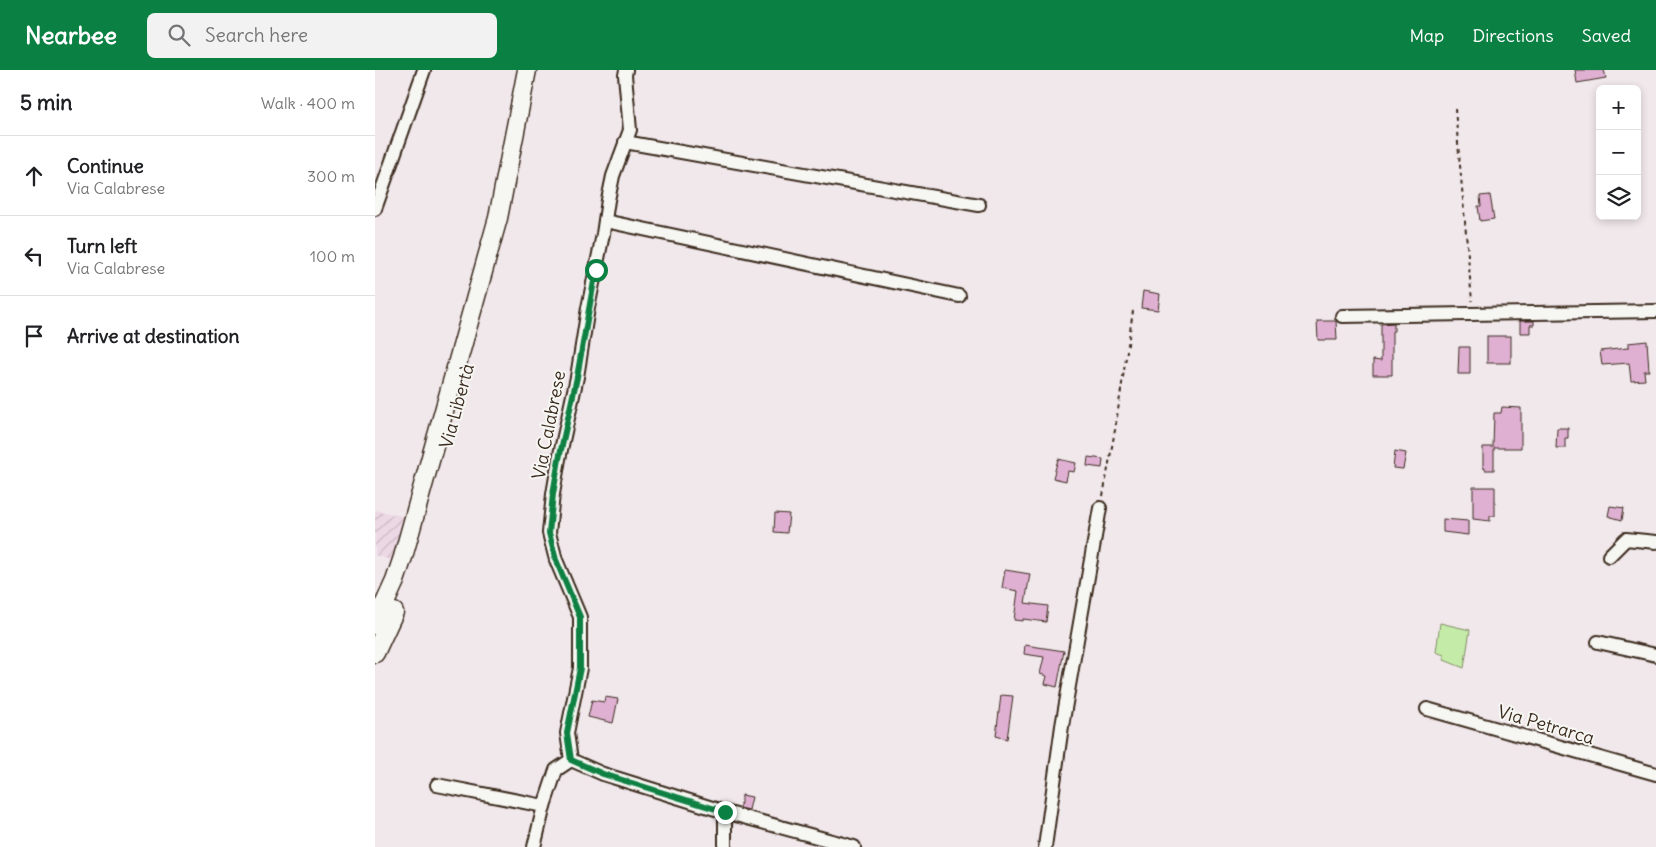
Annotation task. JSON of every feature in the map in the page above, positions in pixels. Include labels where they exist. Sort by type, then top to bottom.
[{"type":"street","points":[[375,210],[424,70]]},
{"type":"street","name":"Via Libertà","points":[[375,652],[406,585],[409,559],[472,328],[506,231],[511,153],[527,70]]},
{"type":"street","name":"Via Calabrese","points":[[571,760],[567,733],[580,668],[580,617],[556,560],[549,533],[559,459],[577,377],[613,176],[629,130],[626,70]]},
{"type":"street","points":[[625,142],[979,206]]},
{"type":"street","points":[[605,221],[959,296]]},
{"type":"street","points":[[1342,316],[1656,311]]},
{"type":"street","points":[[1045,847],[1062,726],[1100,508]]},
{"type":"street","points":[[1609,556],[1626,539],[1656,542]]},
{"type":"street","name":"Via Libertà","points":[[375,625],[395,581],[409,559]]},
{"type":"street","points":[[1598,642],[1656,655]]},
{"type":"street","name":"Via Petrarca","points":[[1427,709],[1656,774]]},
{"type":"street","points":[[534,847],[544,806],[556,770],[571,760],[603,774],[725,812],[854,847]]},
{"type":"street","points":[[437,785],[544,806]]},
{"type":"street","points":[[725,812],[725,847]]},
{"type":"path","points":[[1455,108],[1473,314]]},
{"type":"path","points":[[1100,508],[1115,430],[1133,311]]},
{"type":"shaded area","points":[[375,510],[410,518],[397,562],[375,555]]},
{"type":"green space","points":[[1440,623],[1470,630],[1464,668],[1444,660],[1444,655],[1436,652]]},
{"type":"building","points":[[1575,70],[1604,70],[1606,78],[1577,83]]},
{"type":"building","points":[[1490,195],[1494,219],[1480,221],[1478,206],[1481,206],[1480,196]]},
{"type":"building","points":[[1143,291],[1160,294],[1158,310],[1141,308]]},
{"type":"building","points":[[1317,321],[1336,321],[1337,340],[1318,340]]},
{"type":"building","points":[[1520,321],[1534,321],[1534,325],[1530,325],[1530,333],[1520,333]]},
{"type":"building","points":[[1394,323],[1394,331],[1392,331],[1392,375],[1373,375],[1373,360],[1381,361],[1381,324]]},
{"type":"building","points":[[1487,336],[1511,336],[1511,363],[1487,363]]},
{"type":"building","points":[[1647,341],[1649,371],[1644,371],[1645,380],[1631,381],[1629,363],[1602,365],[1600,351],[1628,348],[1628,343]]},
{"type":"building","points":[[1459,347],[1470,347],[1470,374],[1458,374]]},
{"type":"building","points":[[1502,407],[1521,408],[1521,448],[1494,448],[1494,470],[1485,470],[1483,468],[1483,447],[1493,447],[1494,413],[1501,413]]},
{"type":"building","points":[[1557,428],[1568,428],[1565,448],[1556,448]]},
{"type":"building","points":[[1395,451],[1406,453],[1403,469],[1393,468]]},
{"type":"building","points":[[1088,457],[1103,459],[1102,468],[1087,466]]},
{"type":"building","points":[[1058,459],[1076,463],[1074,472],[1068,471],[1066,481],[1053,478]]},
{"type":"building","points":[[1473,487],[1495,487],[1495,516],[1490,516],[1490,521],[1473,519]]},
{"type":"building","points":[[1610,506],[1624,508],[1622,520],[1608,516]]},
{"type":"building","points":[[775,513],[789,514],[787,533],[774,532]]},
{"type":"building","points":[[1443,519],[1468,521],[1468,535],[1443,532]]},
{"type":"building","points":[[1005,570],[1030,574],[1025,603],[1048,606],[1046,622],[1023,619],[1023,621],[1014,620],[1018,591],[1002,588]]},
{"type":"building","points":[[1025,645],[1064,651],[1057,687],[1045,684],[1047,676],[1040,674],[1044,657],[1024,654]]},
{"type":"building","points":[[1001,695],[1013,696],[1007,739],[996,736]]},
{"type":"building","points":[[605,697],[618,699],[613,723],[588,717],[592,700],[604,702]]},
{"type":"building","points":[[742,795],[752,797],[749,810],[740,808]]},
{"type":"route","points":[[596,270],[577,377],[559,459],[549,533],[556,560],[580,617],[580,668],[567,733],[571,760],[603,774],[725,812]]}]
